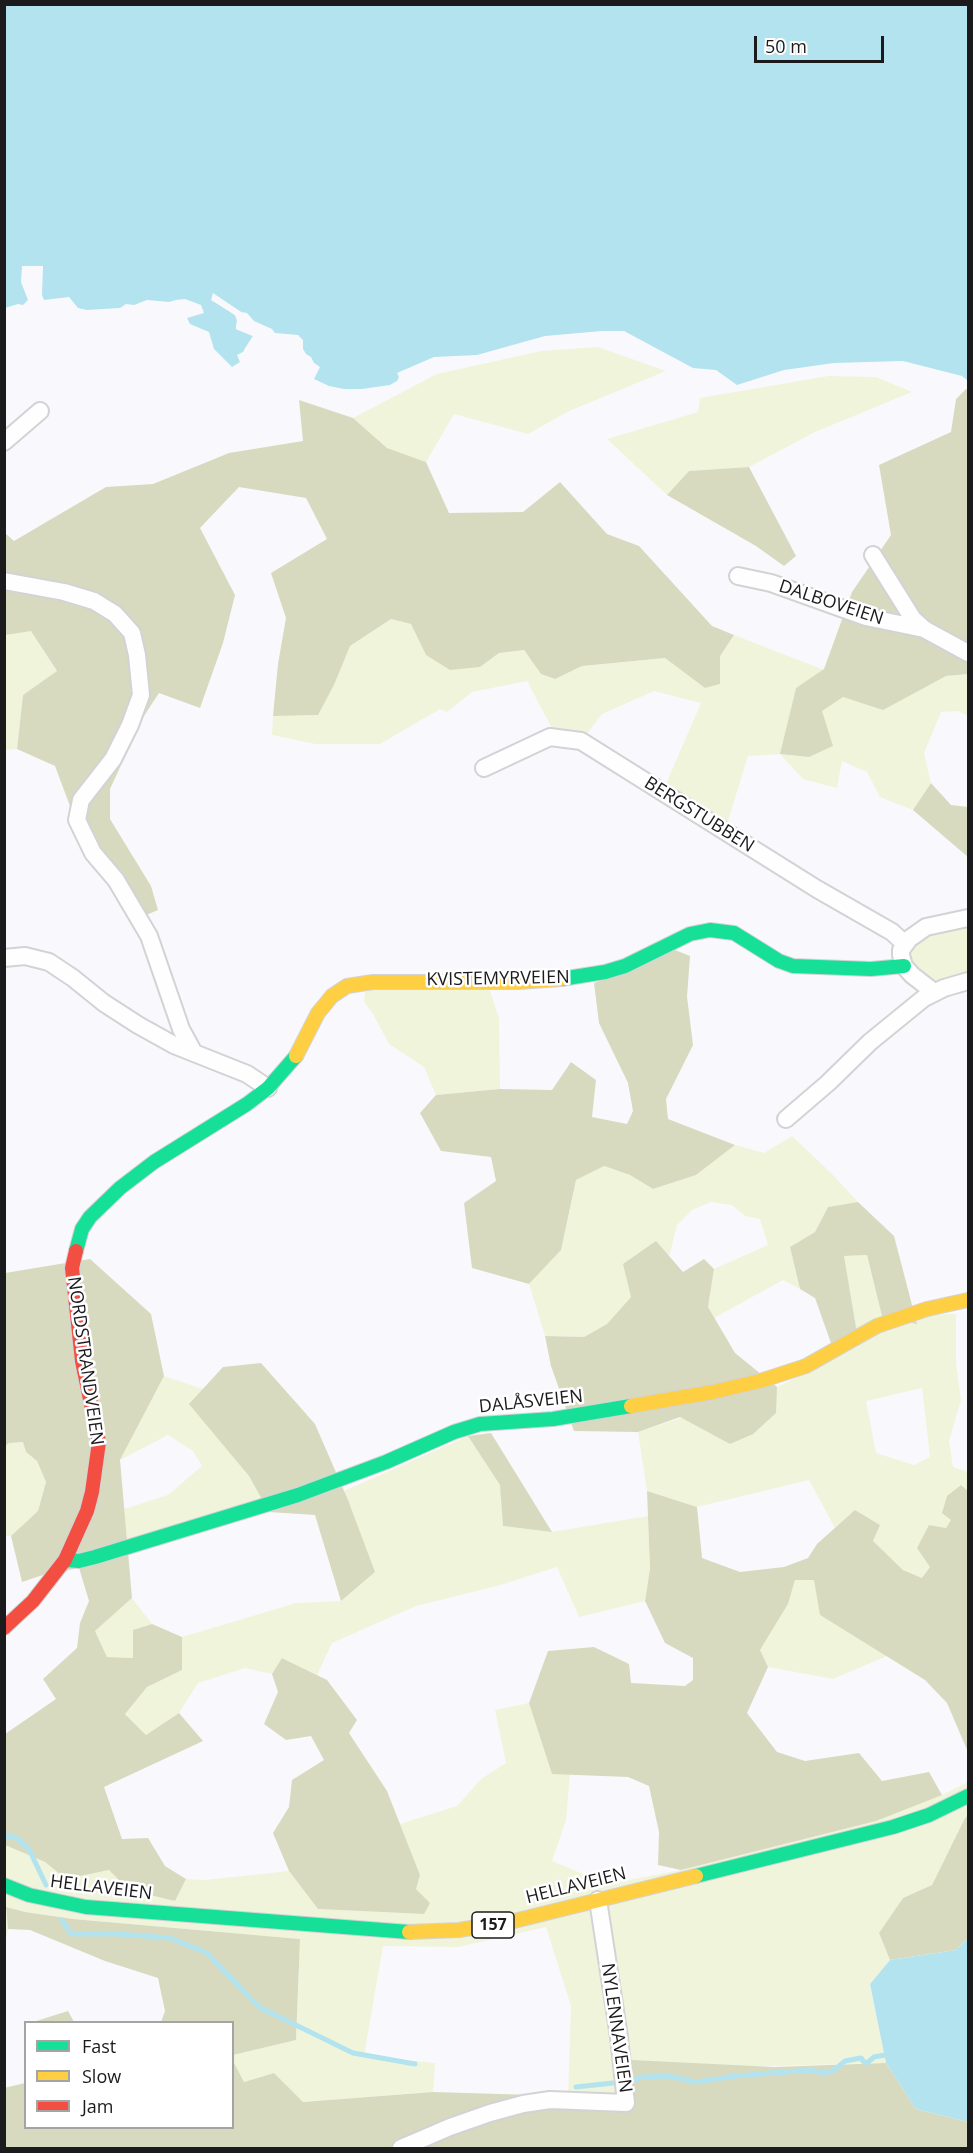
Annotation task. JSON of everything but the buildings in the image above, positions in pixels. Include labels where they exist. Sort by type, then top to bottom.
[{"type":"street","points":[[4,442],[40,411]]},
{"type":"street","name":"DALBOVEIEN","points":[[873,555],[913,619],[924,629],[969,653]]},
{"type":"street","name":"DALBOVEIEN","points":[[738,576],[771,583],[866,617],[924,629]]},
{"type":"street","points":[[4,580],[64,592],[94,602],[115,614],[132,633],[141,695],[130,725],[113,759],[81,800],[76,820],[93,853],[116,880],[149,936],[181,1029],[194,1053]]},
{"type":"street","name":"BERGSTUBBEN","points":[[484,768],[550,737],[581,741],[817,890],[892,932],[905,944]]},
{"type":"street","points":[[934,992],[904,966],[900,955],[905,944],[926,927],[969,918]]},
{"type":"street","name":"KVISTEMYRVEIEN","points":[[268,1088],[300,1052],[323,1005],[339,991],[359,984],[386,981],[518,982],[575,978],[625,966],[690,934],[710,930],[734,933],[773,958],[793,966],[871,969],[904,966]]},
{"type":"street","points":[[4,958],[25,956],[49,962],[138,1025],[174,1045],[247,1074],[268,1088]]},
{"type":"street","points":[[786,1119],[828,1083],[870,1042],[924,998],[934,992],[969,981]]},
{"type":"street","name":"NORDSTRANDVEIEN","points":[[4,1628],[33,1601],[65,1560],[87,1511],[99,1452],[96,1422],[82,1361],[72,1268],[82,1229],[90,1217],[120,1188],[154,1162],[247,1104],[268,1088]]},
{"type":"street","name":"DALÅSVEIEN","points":[[65,1560],[79,1561],[95,1557],[298,1495],[386,1462],[454,1432],[480,1424],[553,1419],[597,1413],[760,1382],[806,1366],[877,1326],[918,1312],[969,1300]]},
{"type":"street","name":"HELLAVEIEN","points":[[4,1885],[29,1895],[86,1907],[407,1932],[459,1930],[488,1926],[598,1900],[893,1827],[929,1815],[969,1796]]},
{"type":"street","name":"NYLENNAVEIEN","points":[[401,2148],[450,2127],[523,2104],[550,2100],[626,2103],[619,2037],[598,1900]]},
{"type":"green space","points":[[598,347],[666,371],[569,411],[528,434],[454,414],[426,462],[387,448],[353,418],[437,374],[541,351]]},
{"type":"green space","points":[[828,376],[876,377],[912,392],[815,432],[749,467],[689,471],[667,495],[607,439],[698,412],[700,398]]},
{"type":"green space","points":[[966,389],[968,390],[968,674],[946,676],[883,710],[843,697],[822,711],[833,746],[809,757],[780,754],[796,688],[824,669],[852,592],[891,535],[879,465],[951,432],[956,399]]},
{"type":"green space","points":[[299,400],[353,418],[387,448],[426,462],[449,513],[523,512],[560,482],[607,534],[639,546],[712,626],[734,635],[720,656],[720,684],[705,688],[665,658],[582,666],[555,679],[541,674],[524,650],[499,653],[480,667],[450,670],[426,655],[411,624],[391,619],[350,646],[334,685],[318,715],[273,716],[278,664],[286,618],[271,573],[327,539],[306,498],[239,487],[200,528],[235,595],[223,643],[200,708],[159,693],[144,716],[110,789],[110,819],[151,886],[158,910],[144,916],[92,857],[55,766],[17,749],[23,695],[57,671],[31,631],[5,635],[5,533],[14,541],[106,487],[153,484],[229,453],[303,441]]},
{"type":"green space","points":[[749,467],[796,556],[784,566],[756,546],[667,495],[689,471]]},
{"type":"green space","points":[[391,619],[411,624],[426,655],[480,667],[499,653],[524,650],[541,674],[555,679],[582,666],[665,658],[705,688],[720,684],[719,656],[734,635],[824,670],[796,688],[781,754],[809,757],[822,710],[843,697],[883,709],[946,676],[968,674],[968,716],[958,711],[941,712],[924,753],[931,783],[913,810],[880,797],[867,772],[842,761],[837,788],[803,779],[780,754],[748,756],[728,821],[666,784],[701,703],[654,691],[602,714],[586,735],[554,732],[527,681],[472,692],[447,712],[440,709],[380,744],[315,744],[272,735],[273,716],[318,715],[334,685],[350,646]]},
{"type":"green space","points":[[31,630],[57,672],[23,695],[17,749],[5,750],[5,635]]},
{"type":"green space","points":[[931,783],[951,805],[968,807],[968,857],[913,810]]},
{"type":"green space","points":[[968,918],[968,977],[940,983],[929,980],[919,972],[908,956],[909,947],[925,933]]},
{"type":"green space","points":[[675,950],[690,956],[687,997],[693,1045],[666,1099],[668,1119],[735,1145],[696,1175],[653,1189],[630,1175],[604,1166],[576,1180],[561,1250],[529,1284],[472,1268],[464,1203],[496,1181],[491,1157],[441,1151],[420,1113],[436,1095],[500,1089],[552,1090],[571,1062],[596,1080],[592,1117],[627,1124],[633,1111],[628,1083],[599,1023],[594,983]]},
{"type":"green space","points":[[484,973],[499,1018],[500,1089],[436,1095],[424,1067],[389,1044],[364,1002],[366,980]]},
{"type":"green space","points":[[792,1136],[858,1202],[828,1207],[815,1232],[790,1247],[800,1289],[783,1280],[714,1318],[708,1307],[714,1269],[768,1245],[760,1219],[745,1216],[732,1205],[711,1202],[692,1210],[677,1225],[669,1257],[656,1242],[631,1297],[607,1324],[584,1337],[545,1336],[529,1284],[561,1250],[576,1180],[603,1166],[630,1175],[653,1189],[696,1175],[735,1145],[764,1153]]},
{"type":"green space","points":[[858,1202],[894,1236],[917,1324],[882,1316],[867,1255],[844,1256],[859,1345],[836,1357],[815,1298],[800,1289],[790,1247],[815,1232],[828,1207]]},
{"type":"green space","points":[[656,1241],[683,1272],[704,1259],[714,1269],[708,1307],[735,1353],[777,1387],[776,1413],[753,1434],[730,1444],[680,1417],[638,1432],[574,1431],[551,1366],[545,1336],[584,1337],[607,1324],[631,1297],[623,1264]]},
{"type":"green space","points":[[867,1255],[882,1316],[956,1314],[956,1363],[961,1400],[949,1441],[953,1467],[968,1472],[968,1491],[961,1485],[951,1520],[946,1528],[929,1525],[930,1567],[923,1578],[903,1570],[873,1541],[880,1525],[855,1510],[835,1528],[809,1480],[697,1507],[647,1491],[638,1432],[777,1387],[859,1346],[844,1256]],"holes":[[[922,1388],[930,1457],[914,1465],[876,1453],[866,1401]]]},
{"type":"green space","points":[[90,1259],[151,1314],[164,1376],[120,1460],[132,1598],[95,1631],[107,1657],[133,1658],[133,1630],[152,1624],[182,1637],[182,1670],[147,1687],[125,1714],[146,1735],[179,1713],[203,1741],[104,1787],[122,1839],[148,1838],[165,1866],[186,1879],[175,1901],[129,1890],[109,1870],[66,1879],[45,1862],[5,1845],[5,1734],[56,1699],[43,1679],[77,1648],[80,1623],[89,1601],[79,1568],[46,1574],[22,1582],[11,1536],[38,1511],[46,1482],[37,1461],[26,1452],[23,1442],[9,1443],[5,1446],[5,1273]]},
{"type":"green space","points":[[261,1363],[315,1424],[348,1500],[375,1572],[341,1601],[315,1515],[269,1512],[249,1476],[189,1404],[223,1367]]},
{"type":"green space","points":[[164,1376],[203,1389],[190,1403],[249,1476],[263,1501],[127,1540],[124,1509],[168,1495],[202,1466],[193,1451],[168,1435],[120,1460]]},
{"type":"green space","points":[[491,1433],[552,1532],[503,1526],[500,1485],[468,1436]]},
{"type":"green space","points":[[468,1436],[501,1485],[503,1526],[552,1532],[648,1516],[650,1569],[645,1601],[579,1617],[557,1567],[497,1586],[416,1606],[332,1643],[317,1675],[283,1658],[272,1674],[245,1668],[198,1683],[179,1713],[146,1735],[125,1713],[147,1687],[182,1670],[182,1637],[296,1603],[341,1601],[375,1572],[344,1491]]},
{"type":"green space","points":[[23,1442],[26,1452],[37,1461],[46,1482],[38,1511],[11,1536],[5,1536],[4,1446],[9,1443]]},
{"type":"green space","points":[[961,1485],[968,1491],[968,1752],[947,1703],[925,1680],[820,1615],[814,1580],[795,1580],[788,1604],[760,1650],[768,1667],[747,1713],[777,1752],[805,1761],[859,1753],[882,1781],[929,1772],[942,1795],[876,1821],[681,1870],[658,1865],[659,1832],[649,1786],[628,1777],[552,1774],[529,1703],[548,1651],[594,1647],[629,1664],[631,1683],[685,1686],[693,1680],[693,1658],[665,1643],[645,1601],[650,1569],[647,1491],[697,1507],[702,1558],[740,1572],[784,1567],[808,1558],[817,1544],[855,1510],[880,1525],[873,1541],[903,1570],[922,1578],[930,1567],[917,1548],[929,1525],[946,1528],[951,1520],[942,1513],[947,1496]]},
{"type":"green space","points":[[795,1580],[815,1580],[820,1615],[887,1656],[833,1679],[768,1667],[760,1650],[788,1604]]},
{"type":"green space","points":[[132,1598],[152,1624],[133,1630],[133,1658],[107,1657],[95,1631]]},
{"type":"green space","points":[[282,1658],[327,1680],[357,1720],[349,1733],[387,1791],[420,1875],[416,1889],[430,1903],[424,1914],[318,1909],[289,1871],[273,1833],[289,1807],[292,1780],[324,1760],[311,1736],[286,1740],[264,1724],[278,1692],[272,1674]]},
{"type":"green space","points":[[529,1703],[552,1773],[570,1774],[566,1820],[552,1861],[607,1884],[681,1870],[942,1795],[968,1782],[968,1815],[932,1885],[903,1898],[879,1933],[890,1960],[870,1984],[886,2063],[620,2070],[616,2094],[568,2096],[571,2006],[546,1927],[458,1947],[383,1946],[364,2056],[435,2063],[433,2092],[302,2102],[274,2073],[244,2082],[234,2064],[234,2055],[296,2040],[300,1939],[73,1919],[6,1907],[8,1929],[5,1944],[5,1845],[45,1862],[66,1879],[110,1870],[129,1890],[175,1901],[186,1879],[205,1880],[289,1871],[318,1909],[424,1914],[416,1888],[420,1875],[400,1824],[457,1806],[481,1779],[506,1763],[495,1710]]},
{"type":"green space","points":[[968,1815],[968,1938],[956,1950],[890,1960],[879,1933],[903,1898],[932,1885]]},
{"type":"green space","points":[[6,1907],[73,1919],[300,1939],[296,2040],[234,2055],[234,2021],[161,2021],[165,2011],[158,1978],[105,1961],[30,1930],[8,1929]]},
{"type":"green space","points":[[68,2011],[73,2021],[36,2021]]},
{"type":"green space","points":[[632,2060],[774,2067],[886,2063],[916,2109],[968,2122],[968,2148],[5,2148],[4,2088],[24,2083],[24,2129],[234,2129],[234,2063],[244,2082],[274,2073],[303,2102],[433,2092],[568,2096],[616,2094],[620,2070]]},
{"type":"water","points":[[4,5],[968,5],[968,381],[962,376],[903,361],[834,363],[784,370],[737,385],[716,370],[693,368],[624,331],[602,331],[545,336],[477,355],[434,357],[397,373],[399,377],[397,381],[390,385],[344,389],[329,386],[314,379],[320,367],[306,354],[303,349],[303,340],[298,335],[275,333],[272,329],[254,321],[247,313],[241,312],[213,294],[212,300],[235,315],[236,329],[253,336],[243,352],[237,355],[240,362],[232,367],[214,349],[209,332],[190,324],[187,318],[204,313],[201,305],[185,299],[169,302],[147,300],[134,305],[126,304],[120,308],[87,310],[78,308],[69,297],[44,300],[42,295],[43,266],[22,266],[21,282],[28,300],[23,305],[18,304],[5,308]]},
{"type":"water","points":[[968,1938],[968,2122],[916,2109],[886,2063],[870,1984],[890,1960],[956,1950]]},
{"type":"pier","points":[[213,293],[241,312],[243,316],[237,313],[240,317],[239,327],[256,334],[246,352],[244,350],[253,336],[236,329],[235,315],[211,300]]},
{"type":"waterway","points":[[4,1836],[15,1837],[29,1849],[46,1885]]},
{"type":"waterway","points":[[62,1920],[71,1934],[118,1934],[170,1938],[207,1953],[261,2008],[353,2053],[415,2064]]},
{"type":"waterway","points":[[630,2081],[643,2077],[668,2076],[696,2082],[810,2070],[823,2073],[833,2071],[845,2061],[861,2058],[867,2063],[874,2057],[889,2052]]},
{"type":"waterway","points":[[576,2087],[613,2083]]},
{"type":"traffic: fast","points":[[561,979],[605,972],[625,966],[690,934],[710,930],[734,933],[779,961],[793,966],[871,969],[904,966]]},
{"type":"traffic: fast","points":[[76,1251],[82,1229],[90,1217],[120,1188],[154,1162],[247,1104],[268,1088],[296,1056]]},
{"type":"traffic: fast","points":[[65,1560],[79,1561],[95,1557],[298,1495],[386,1462],[454,1432],[480,1424],[553,1419],[631,1406]]},
{"type":"traffic: fast","points":[[696,1876],[893,1827],[929,1815],[968,1796]]},
{"type":"traffic: fast","points":[[4,1885],[29,1895],[86,1907],[409,1932]]},
{"type":"traffic: slow","points":[[296,1056],[318,1013],[332,996],[347,986],[373,982],[518,982],[561,979]]},
{"type":"traffic: slow","points":[[631,1406],[713,1392],[760,1381],[806,1366],[877,1326],[927,1309],[968,1300]]},
{"type":"traffic: slow","points":[[409,1932],[459,1930],[514,1921],[696,1876]]},
{"type":"traffic: jam","points":[[4,1628],[33,1601],[65,1560],[87,1511],[92,1492],[99,1442],[82,1361],[72,1268],[76,1251]]}]
